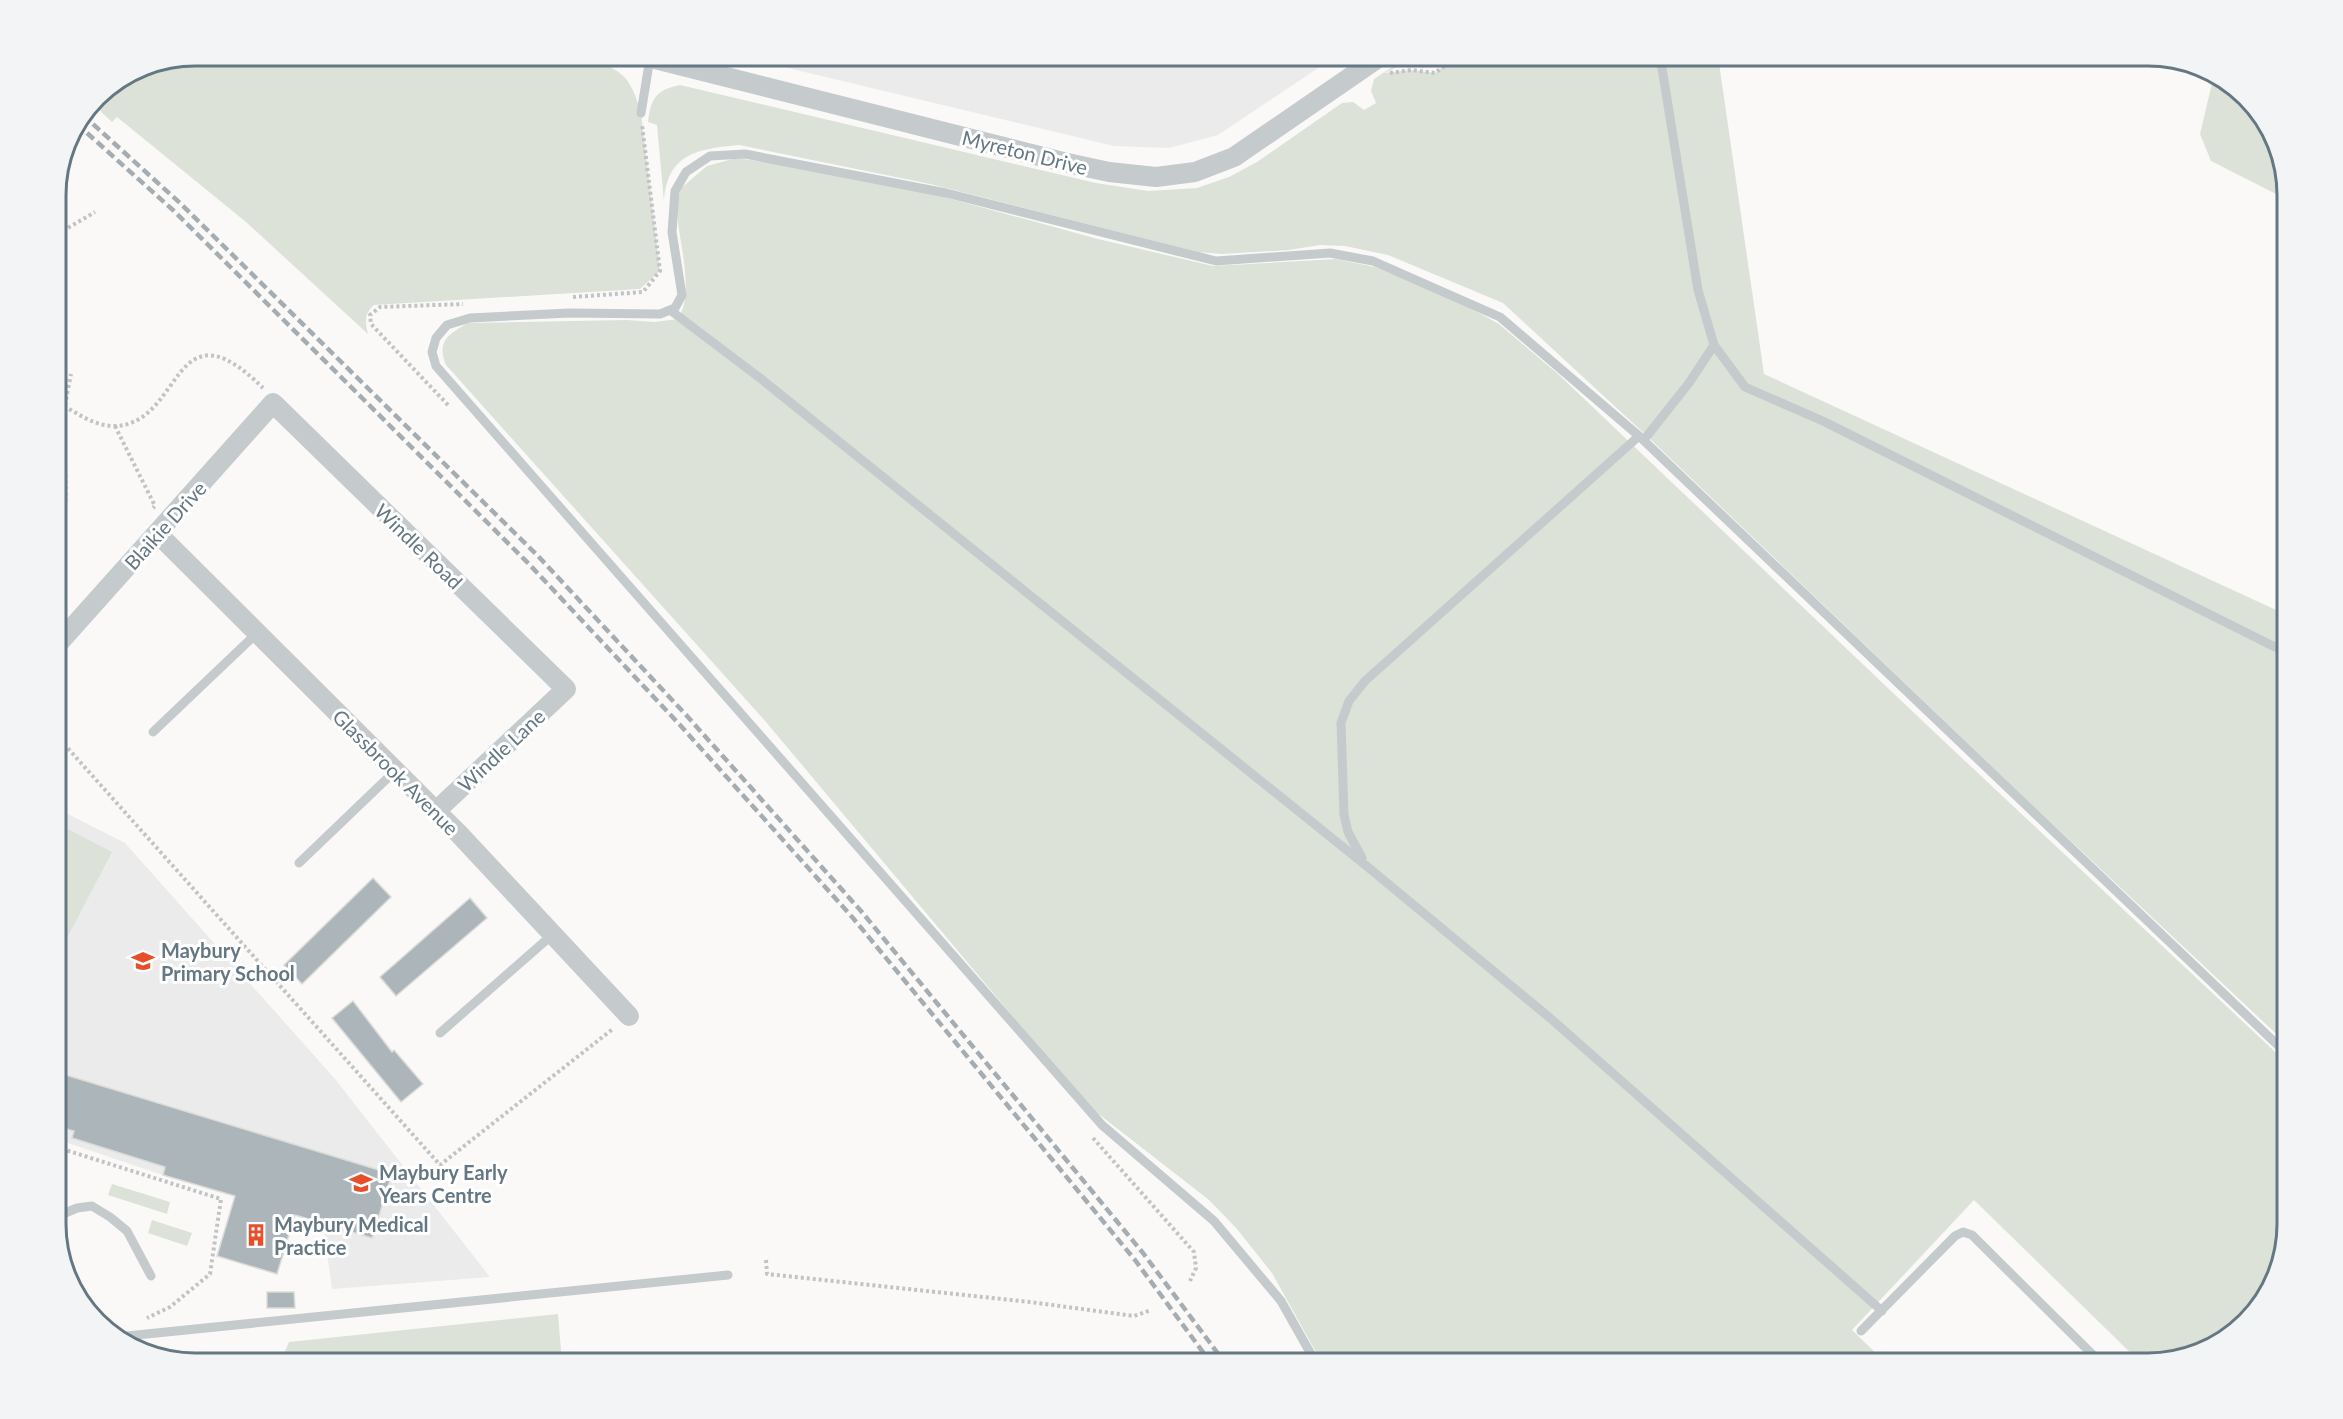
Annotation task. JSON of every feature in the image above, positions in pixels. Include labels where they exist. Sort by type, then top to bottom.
[{"type":"street","name":"Myreton Drive","points":[[682,66],[1063,162],[1109,172],[1156,177],[1195,172],[1234,157],[1366,66]]},
{"type":"street","name":"Blaikie Drive","points":[[66,635],[273,403]]},
{"type":"street","name":"Windle Road","points":[[273,403],[566,689]]},
{"type":"street","name":"Glassbrook Avenue","points":[[157,533],[436,812],[628,1016]]},
{"type":"street","name":"Windle Lane","points":[[436,812],[566,689]]},
{"type":"lane","points":[[641,113],[645,66]]},
{"type":"lane","points":[[1662,66],[1698,290],[1714,345],[1745,387],[1825,422],[2277,648]]},
{"type":"lane","points":[[1310,1353],[1281,1300],[1214,1221],[1102,1125],[436,366],[432,352],[436,338],[447,325],[470,318],[570,313],[660,314],[675,308],[682,295],[672,232],[675,191],[686,172],[710,156],[745,154],[946,193],[1216,261],[1330,253],[1373,261],[1500,317],[1643,436],[2277,1043]]},
{"type":"lane","points":[[670,310],[797,407],[1369,868],[1550,1018],[1882,1311]]},
{"type":"lane","points":[[1369,868],[1354,847],[1344,815],[1341,723],[1349,701],[1365,681],[1643,436],[1689,383],[1714,345]]},
{"type":"lane","points":[[153,732],[257,633]]},
{"type":"lane","points":[[299,863],[395,771]]},
{"type":"lane","points":[[440,1033],[552,934]]},
{"type":"lane","points":[[66,1213],[77,1208],[92,1206],[110,1217],[127,1231],[151,1276]]},
{"type":"lane","points":[[1861,1331],[1955,1236],[1963,1232],[1972,1235],[2090,1353]]},
{"type":"lane","points":[[130,1336],[728,1275]]},
{"type":"path","points":[[1363,68],[1382,73],[1411,70],[1435,73],[1444,66]]},
{"type":"path","points":[[573,297],[643,292],[660,271],[641,113]]},
{"type":"path","points":[[66,229],[95,212]]},
{"type":"path","points":[[453,409],[370,324],[370,315],[380,308],[468,303]]},
{"type":"path","points":[[66,407],[94,423],[115,426],[136,421],[153,410],[185,366],[201,356],[221,357],[242,368],[267,392],[273,403]]},
{"type":"path","points":[[66,397],[71,374]]},
{"type":"path","points":[[115,426],[155,506],[147,515]]},
{"type":"path","points":[[66,746],[440,1165],[628,1016]]},
{"type":"path","points":[[1087,1131],[1194,1252],[1196,1268],[1190,1281]]},
{"type":"path","points":[[66,1150],[221,1200]]},
{"type":"path","points":[[147,1318],[170,1307],[210,1274],[222,1192]]},
{"type":"path","points":[[766,1260],[767,1274],[1030,1302],[1134,1316],[1151,1310]]},
{"type":"shaded area","points":[[186,66],[606,66],[627,80],[641,113],[660,271],[640,289],[374,305],[366,318],[368,334],[246,222],[117,117],[112,122],[99,110],[116,93],[145,76],[170,68]]},
{"type":"shaded area","points":[[780,66],[1321,66],[1218,135],[1169,148],[1114,146]]},
{"type":"shaded area","points":[[1394,66],[1399,66],[1384,73],[1411,70],[1435,73],[1444,66],[1719,66],[1764,374],[2277,610],[2277,1035],[2024,797],[1647,436],[1503,303],[1388,255],[1345,246],[1320,245],[1289,250],[1222,254],[1198,252],[930,184],[739,145],[698,152],[678,163],[666,186],[664,202],[657,125],[648,122],[656,96],[680,85],[1096,183],[1148,191],[1197,188],[1229,177],[1257,162],[1342,103],[1353,102],[1364,110],[1376,103],[1371,91],[1374,79]]},
{"type":"shaded area","points":[[2212,83],[2239,104],[2260,130],[2275,170],[2277,194],[2211,161],[2200,134]]},
{"type":"shaded area","points":[[736,158],[826,171],[926,192],[1098,239],[1213,266],[1336,259],[1375,267],[1458,301],[1499,324],[1558,374],[2277,1054],[2276,1241],[2267,1274],[2250,1303],[2227,1326],[2198,1343],[2165,1352],[2131,1353],[1974,1200],[1852,1330],[1876,1353],[1316,1353],[1272,1273],[1237,1229],[1209,1200],[1087,1105],[766,722],[446,365],[443,350],[446,339],[468,323],[627,320],[654,322],[678,319],[683,308],[686,282],[677,212],[680,189],[707,166]]},
{"type":"shaded area","name":"Maybury Primary School","points":[[66,813],[125,843],[335,1079],[490,1277],[332,1289],[323,1223],[163,1175],[66,1142]]},
{"type":"shaded area","points":[[66,828],[112,852],[66,940]]},
{"type":"shaded area","points":[[112,1184],[170,1202],[167,1214],[108,1195]]},
{"type":"shaded area","points":[[152,1220],[192,1233],[187,1246],[148,1233]]},
{"type":"shaded area","points":[[558,1314],[561,1353],[284,1353],[289,1342]]},
{"type":"building","points":[[373,878],[391,897],[302,984],[284,965]]},
{"type":"building","points":[[470,898],[487,918],[396,996],[380,977]]},
{"type":"building","points":[[353,1001],[392,1052],[394,1050],[423,1084],[401,1102],[332,1018]]},
{"type":"building","points":[[66,1075],[392,1174],[372,1238],[295,1215],[277,1274],[217,1256],[235,1196],[163,1175],[165,1167],[72,1138],[74,1131],[66,1129]]},
{"type":"building","points":[[267,1292],[294,1292],[295,1308],[267,1308]]},
{"type":"railway","points":[[90,121],[180,203],[538,556],[687,716],[861,911],[1143,1253],[1218,1353]]},
{"type":"railway","points":[[83,130],[174,211],[529,564],[680,725],[853,918],[1135,1260],[1204,1353]]},
{"type":"place","name":"Maybury Primary School","points":[[143,961]]},
{"type":"place","name":"Maybury Early Years Centre","points":[[361,1183]]},
{"type":"place","name":"Maybury Medical Practice","points":[[256,1235]]}]
